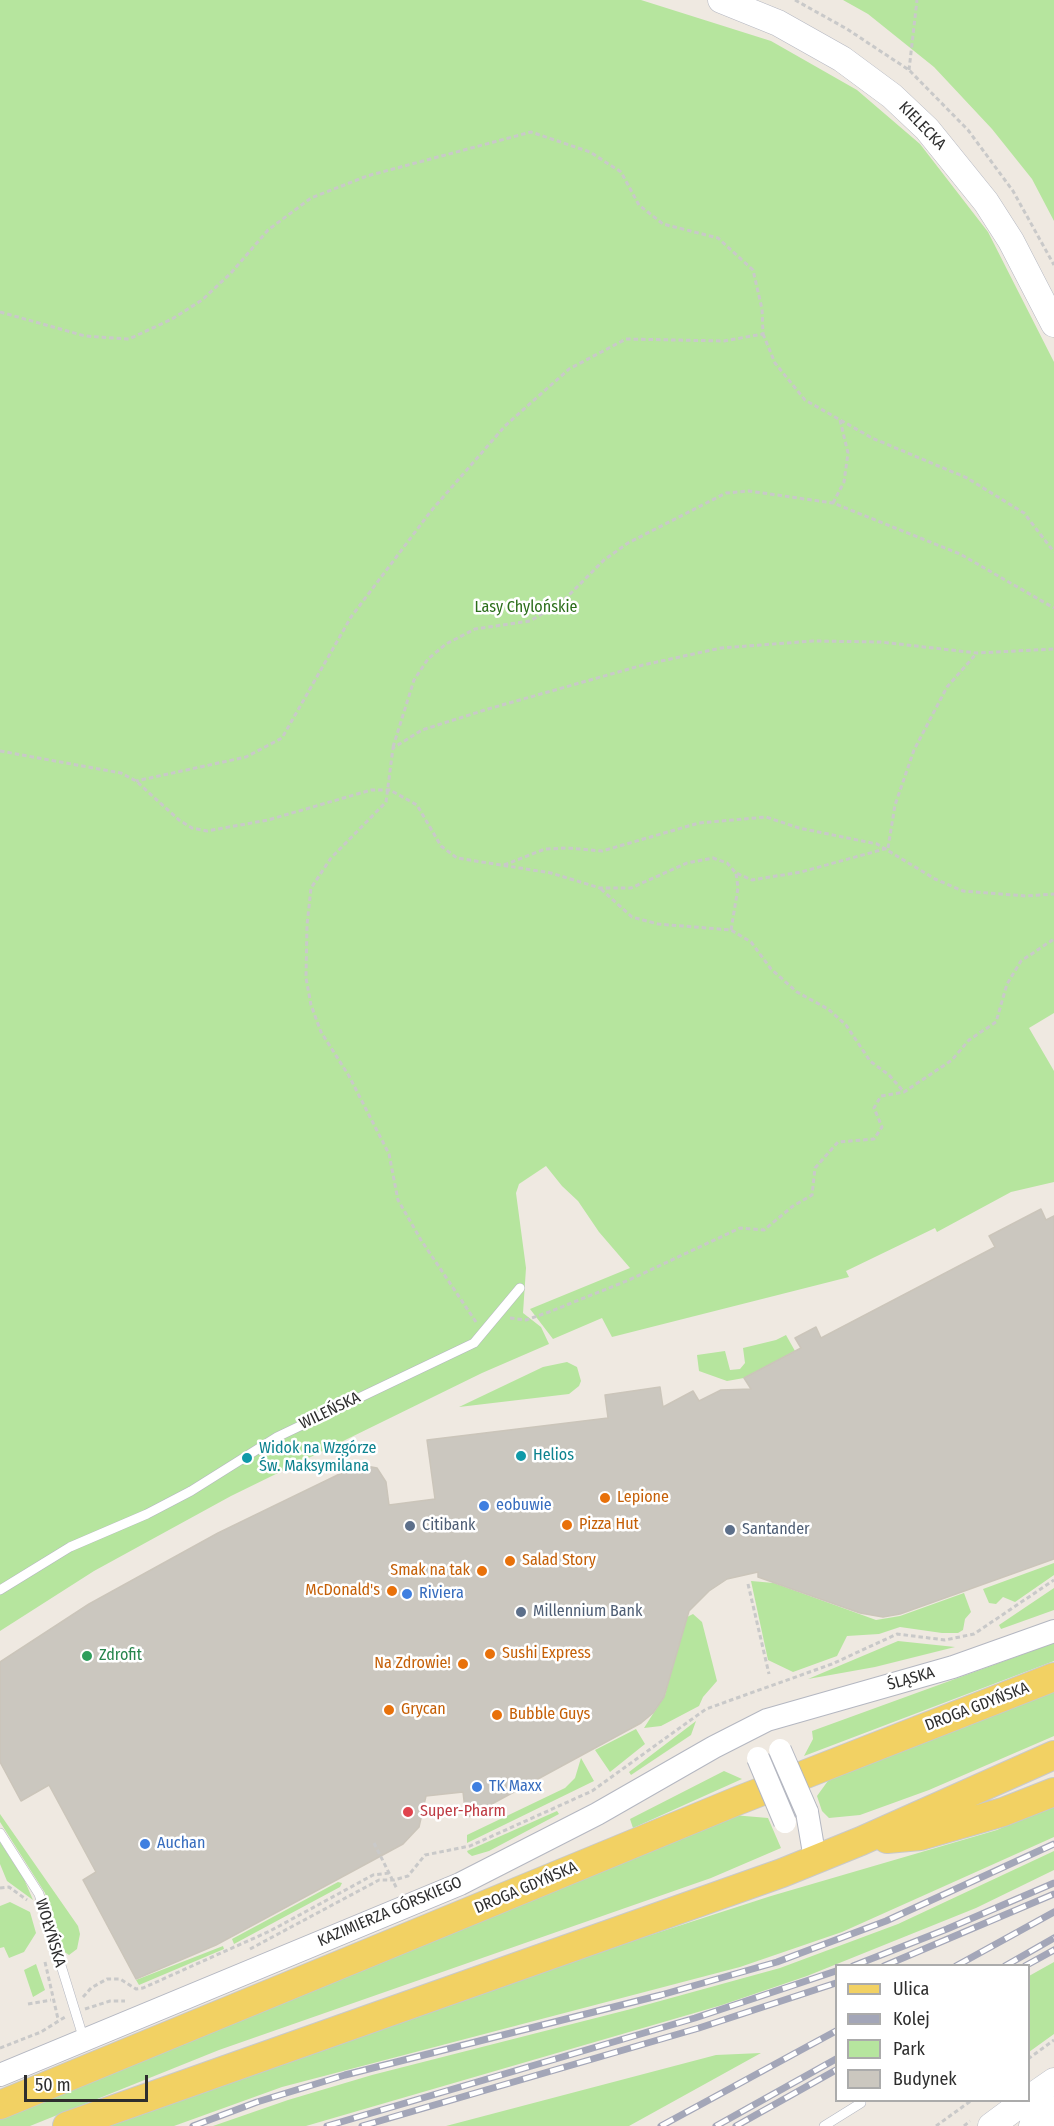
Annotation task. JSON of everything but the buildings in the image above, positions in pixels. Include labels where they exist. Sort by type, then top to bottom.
[{"type":"main road","name":"KIELECKA","points":[[722,0],[777,23],[842,58],[892,96],[927,129],[986,202],[1011,241],[1054,324]]},
{"type":"main road","name":"DROGA GDYŃSKA","points":[[0,2104],[748,1796],[1054,1677]]},
{"type":"main road","points":[[67,2126],[782,1873],[861,1841],[1054,1755]]},
{"type":"main road","points":[[861,1841],[920,1836],[1003,1812],[1054,1792]]},
{"type":"main road","points":[[1030,2098],[1054,2080]]},
{"type":"main road","points":[[991,2126],[1024,2102]]},
{"type":"main road","points":[[1032,2126],[1054,2110]]},
{"type":"street","name":"ŚLĄSKA","points":[[767,1720],[953,1667],[1054,1631]]},
{"type":"street","name":"KAZIMIERZA GÓRSKIEGO","points":[[0,2075],[460,1884],[597,1814],[767,1720]]},
{"type":"street","points":[[767,1720],[807,1812],[815,1859]]},
{"type":"street","points":[[746,1730],[785,1822],[815,1859]]},
{"type":"lane","name":"WILEŃSKA","points":[[0,1590],[70,1547],[147,1514],[191,1491],[277,1437],[474,1343],[520,1288]]},
{"type":"lane","name":"WOŁYŃSKA","points":[[0,1833],[39,1894],[84,2041]]},
{"type":"lane","points":[[824,2126],[861,2103]]},
{"type":"path","points":[[909,70],[917,0]]},
{"type":"path","points":[[0,312],[85,336],[129,339],[172,319],[202,300],[231,273],[268,230],[311,198],[368,176],[531,132],[590,152],[621,172],[639,205],[663,224],[718,238],[753,270],[762,309],[762,334],[775,363],[805,400],[872,438],[967,478],[1024,513],[1054,552]]},
{"type":"path","points":[[136,781],[246,757],[282,738],[351,617],[431,511],[505,426],[569,369],[626,339],[724,341],[762,334]]},
{"type":"path","points":[[833,503],[844,482],[848,453],[840,420]]},
{"type":"path","points":[[484,1330],[463,1305],[398,1200],[389,1154],[349,1076],[321,1032],[311,1005],[306,978],[307,925],[311,888],[331,858],[386,802],[390,789],[393,748],[414,680],[428,659],[446,644],[475,629],[530,621],[563,601],[604,560],[628,543],[726,493],[748,491],[833,503],[960,554],[1054,608]]},
{"type":"path","points":[[393,748],[422,729],[643,665],[721,648],[813,641],[881,642],[977,653],[1054,649]]},
{"type":"path","points":[[888,848],[895,805],[914,750],[947,687],[977,653]]},
{"type":"path","points":[[0,751],[121,772],[136,781],[178,820],[192,828],[207,831],[268,820],[371,790],[390,789],[417,805],[441,846],[457,858],[551,873],[600,888],[631,888],[687,863],[713,858],[727,863],[736,873],[752,880],[801,872],[888,848]]},
{"type":"path","points":[[502,866],[545,849],[568,848],[602,851],[699,823],[730,818],[766,817],[799,828],[888,848],[935,879],[963,891],[1026,896],[1054,894]]},
{"type":"path","points":[[731,930],[738,888],[736,873]]},
{"type":"path","points":[[600,888],[632,917],[658,924],[731,930],[751,942],[771,969],[796,992],[828,1009],[846,1025],[870,1061],[889,1075],[904,1092]]},
{"type":"path","points":[[496,1316],[526,1320],[629,1280],[740,1228],[764,1230],[793,1206],[812,1195],[814,1168],[838,1142],[874,1139],[882,1127],[874,1108],[881,1096],[904,1092],[952,1059],[969,1040],[996,1022],[1007,984],[1020,961],[1054,939]]},
{"type":"path","points":[[243,1953],[379,1880],[394,1880],[408,1876],[425,1855],[470,1846],[592,1791],[706,1709],[832,1664],[897,1634],[945,1640],[974,1634],[1054,1580]]},
{"type":"path","points":[[748,1584],[769,1674]]},
{"type":"path","points":[[374,1843],[397,1889]]},
{"type":"path","points":[[54,2009],[72,2002],[107,1979],[120,1979],[136,1989],[143,1988],[270,1931],[373,1875],[390,1873]]},
{"type":"path","points":[[0,1888],[9,1887],[35,1905]]},
{"type":"path","points":[[43,1952],[51,2000],[58,2020]]},
{"type":"path","points":[[28,2004],[51,2000]]},
{"type":"path","points":[[0,2048],[41,2032],[58,2020],[75,2013],[110,2001],[128,2001]]},
{"type":"path","points":[[1030,2058],[1054,2040]]},
{"type":"path","points":[[936,2126],[969,2102]]},
{"type":"green space","name":"Lasy Chylońskie","points":[[0,0],[641,0],[771,41],[857,90],[920,144],[988,232],[1054,362],[1054,1013],[1029,1028],[1054,1071],[1054,1182],[1011,1192],[937,1232],[935,1228],[846,1271],[849,1277],[612,1337],[602,1318],[553,1339],[530,1309],[630,1268],[599,1232],[578,1201],[546,1166],[519,1184],[516,1193],[526,1268],[523,1313],[541,1327],[549,1344],[482,1373],[231,1496],[94,1571],[0,1631]]},
{"type":"green space","points":[[843,0],[1054,0],[1054,221],[1032,179],[992,129],[934,67],[868,14]]},
{"type":"green space","points":[[786,1335],[795,1351],[744,1378],[727,1381],[699,1371],[697,1355],[725,1351],[730,1370],[740,1369],[745,1363],[743,1348],[776,1340]]},
{"type":"green space","points":[[567,1362],[577,1367],[581,1381],[579,1386],[569,1394],[459,1407],[543,1367]]},
{"type":"green space","points":[[1054,1563],[1054,1575],[1015,1602],[1003,1597],[996,1604],[989,1603],[983,1589]]},
{"type":"green space","points":[[751,1581],[774,1583],[876,1620],[900,1616],[964,1593],[971,1612],[965,1619],[963,1630],[958,1633],[900,1627],[879,1634],[847,1636],[837,1656],[793,1672],[768,1660]]},
{"type":"green space","points":[[1054,1588],[1054,1610],[1001,1629],[999,1625]]},
{"type":"green space","points":[[693,1614],[702,1622],[717,1681],[703,1697],[699,1706],[661,1726],[644,1728],[665,1695],[685,1618]]},
{"type":"green space","points":[[898,1641],[955,1647],[875,1667],[808,1679]]},
{"type":"green space","points":[[1054,1643],[1054,1661],[804,1756],[813,1739],[812,1731]]},
{"type":"green space","points":[[1054,1691],[1054,1736],[929,1790],[860,1815],[829,1818],[822,1811],[817,1796],[830,1778]]},
{"type":"green space","points":[[696,1721],[691,1735],[631,1775],[629,1772]]},
{"type":"green space","points":[[636,1729],[645,1744],[610,1772],[595,1750]]},
{"type":"green space","points":[[581,1758],[594,1781],[467,1843],[467,1835],[565,1788],[575,1778]]},
{"type":"green space","points":[[724,1771],[742,1779],[633,1828],[630,1819]]},
{"type":"green space","points":[[1054,1804],[1054,1837],[842,1932],[740,1967],[282,2087],[174,2126],[93,2126],[558,1965],[771,1896],[997,1830]]},
{"type":"green space","points":[[557,1811],[559,1814],[489,1851],[472,1856],[467,1851]]},
{"type":"green space","points":[[0,1814],[78,1926],[80,1934],[77,1949],[69,1955],[63,1951],[45,1893],[0,1822]]},
{"type":"green space","points":[[733,1815],[768,1818],[781,1848],[711,1878],[219,2050],[30,2126],[0,2126],[0,2116]]},
{"type":"green space","points":[[0,1842],[24,1879],[33,1900],[7,1881],[0,1864]]},
{"type":"green space","points":[[1054,1851],[1054,1870],[976,1908],[807,1976],[722,2005],[306,2126],[213,2126],[288,2100],[372,2075],[631,2009],[780,1968],[898,1924]]},
{"type":"green space","points":[[338,1882],[342,1883],[340,1887],[234,1944],[232,1939]]},
{"type":"green space","points":[[10,1902],[30,1912],[36,1933],[24,1952],[9,1958],[4,1947],[0,1948],[0,1906]]},
{"type":"green space","points":[[223,1946],[224,1949],[139,1985],[136,1980]]},
{"type":"green space","points":[[1054,1962],[1054,2034],[1030,2051],[1030,1975]]},
{"type":"green space","points":[[36,1964],[45,1990],[33,1997],[24,1970]]},
{"type":"green space","points":[[761,2053],[629,2126],[446,2126],[716,2055]]},
{"type":"railway","points":[[193,2126],[257,2102],[345,2075],[661,1995],[777,1962],[886,1921],[1054,1844]]},
{"type":"railway","points":[[858,1964],[1054,1883]]},
{"type":"railway","points":[[889,1964],[1054,1894]]},
{"type":"railway","points":[[960,1964],[1054,1912]]},
{"type":"railway","points":[[1008,1964],[1054,1938]]},
{"type":"railway","points":[[1029,1964],[1054,1950]]},
{"type":"railway","points":[[327,2126],[695,2018],[835,1971]]},
{"type":"railway","points":[[362,2126],[699,2028],[835,1983]]},
{"type":"railway","points":[[661,2126],[835,2032]]},
{"type":"railway","points":[[716,2126],[835,2060]]},
{"type":"railway","points":[[736,2126],[835,2071]]},
{"type":"place","name":"Helios","points":[[521,1456]]},
{"type":"place","name":"Widok na Wzgórze Św. Maksymilana","points":[[247,1458]]},
{"type":"place","name":"Lepione","points":[[605,1498]]},
{"type":"place","name":"eobuwie","points":[[484,1506]]},
{"type":"place","name":"Pizza Hut","points":[[567,1525]]},
{"type":"place","name":"Citibank","points":[[410,1526]]},
{"type":"place","name":"Santander","points":[[730,1530]]},
{"type":"place","name":"Salad Story","points":[[510,1561]]},
{"type":"place","name":"Smak na tak","points":[[482,1571]]},
{"type":"place","name":"McDonald's","points":[[392,1591]]},
{"type":"place","name":"Riviera","points":[[407,1594]]},
{"type":"place","name":"Millennium Bank","points":[[521,1612]]},
{"type":"place","name":"Sushi Express","points":[[490,1654]]},
{"type":"place","name":"Zdrofit","points":[[87,1656]]},
{"type":"place","name":"Na Zdrowie!","points":[[463,1664]]},
{"type":"place","name":"Grycan","points":[[389,1710]]},
{"type":"place","name":"Bubble Guys","points":[[497,1715]]},
{"type":"place","name":"TK Maxx","points":[[477,1787]]},
{"type":"place","name":"Super-Pharm","points":[[408,1812]]},
{"type":"place","name":"Auchan","points":[[145,1844]]}]
